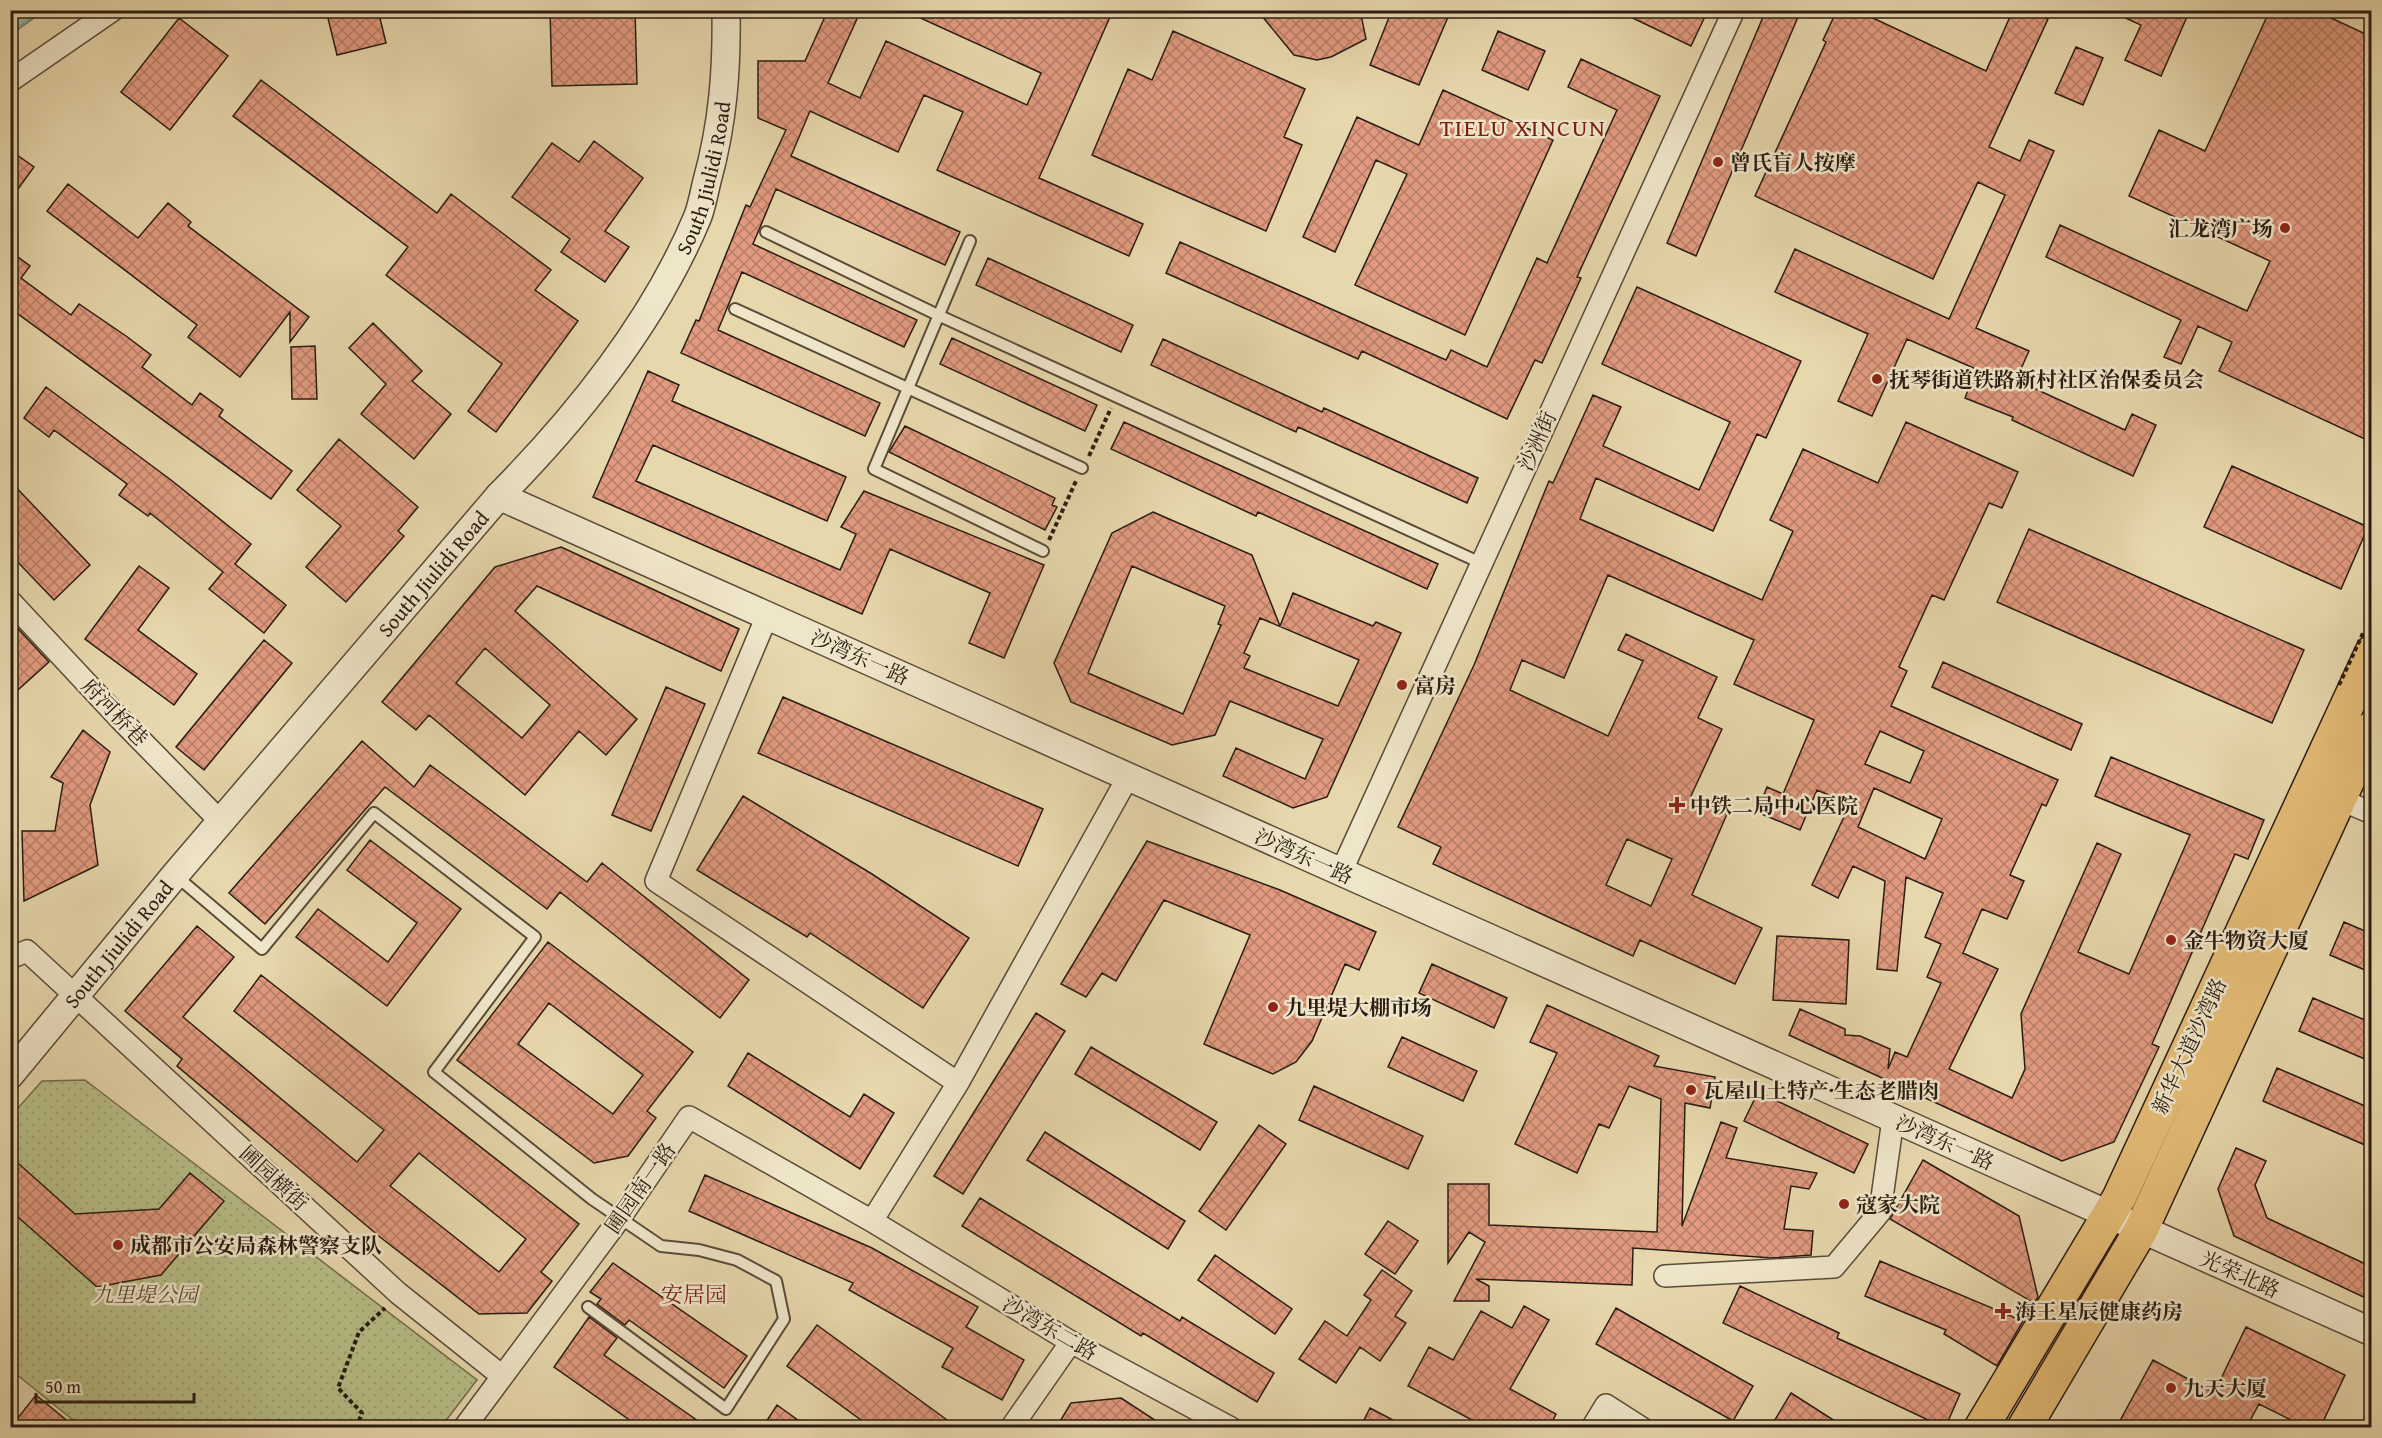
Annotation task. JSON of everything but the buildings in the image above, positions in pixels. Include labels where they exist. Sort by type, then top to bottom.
[{"type":"main road","name":"新华大道沙湾路","points":[[1981,1428],[2109,1215],[2372,652]]},
{"type":"main road","name":"新华大道沙湾路","points":[[2024,1428],[2141,1230],[2372,728]]},
{"type":"street","points":[[10,81],[113,10]]},
{"type":"street","name":"South Jiulidi Road","points":[[10,1075],[78,996],[175,875],[499,496],[554,440],[609,370],[663,284],[698,215],[720,135],[727,60],[726,10]]},
{"type":"street","name":"沙洲街","points":[[1341,872],[1734,10]]},
{"type":"street","name":"沙湾东一路","points":[[499,496],[2109,1215]]},
{"type":"street","name":"府河桥巷","points":[[10,601],[120,719],[221,822]]},
{"type":"street","points":[[767,616],[656,881],[958,1083]]},
{"type":"street","points":[[872,1221],[958,1083],[1128,777]]},
{"type":"street","points":[[2339,799],[2372,813]]},
{"type":"street","name":"圃园横街","points":[[10,958],[27,951],[398,1293],[502,1376]]},
{"type":"street","name":"圃园南一路","points":[[464,1428],[620,1218],[689,1118],[872,1221]]},
{"type":"street","points":[[1665,1276],[1834,1267],[1880,1212],[1893,1119]]},
{"type":"street","name":"光荣北路","points":[[2109,1215],[2372,1332]]},
{"type":"street","name":"沙湾东二路","points":[[872,1221],[1071,1342],[1231,1428]]},
{"type":"street","points":[[1011,1428],[1071,1342]]},
{"type":"street","points":[[1592,1428],[1606,1405],[1642,1428]]},
{"type":"lane","points":[[766,232],[940,316],[1481,563]]},
{"type":"lane","points":[[970,241],[874,469],[1043,551]]},
{"type":"lane","points":[[735,309],[1082,468]]},
{"type":"lane","points":[[175,875],[262,948],[375,813],[535,937],[435,1072],[620,1218],[661,1246],[699,1250],[737,1260],[776,1281],[784,1319],[726,1409],[588,1307]]},
{"type":"path","points":[[2339,685],[2364,631],[2372,635]]},
{"type":"path","points":[[356,1428],[362,1413],[338,1388],[359,1332],[383,1311]]},
{"type":"green space","name":"九里堤公园","points":[[85,1080],[477,1380],[441,1427],[83,1428],[11,1370],[11,1116],[42,1081]]},
{"type":"water","points":[[11,10],[44,10],[44,11],[11,34]]},
{"type":"place","name":"曾氏盲人按摩","points":[[1718,162]]},
{"type":"place","name":"汇龙湾广场","points":[[2285,228]]},
{"type":"place","name":"抚琴街道铁路新村社区治保委员会","points":[[1877,379]]},
{"type":"place","name":"富房","points":[[1402,685]]},
{"type":"place","name":"中铁二局中心医院","points":[[1677,805]]},
{"type":"place","name":"金牛物资大厦","points":[[2171,940]]},
{"type":"place","name":"九里堤大棚市场","points":[[1273,1007]]},
{"type":"place","name":"瓦屋山土特产·生态老腊肉","points":[[1691,1090]]},
{"type":"place","name":"寇家大院","points":[[1844,1204]]},
{"type":"place","name":"成都市公安局森林警察支队","points":[[118,1245]]},
{"type":"place","name":"海王星辰健康药房","points":[[2003,1311]]},
{"type":"place","name":"九天大厦","points":[[2171,1388]]},
{"type":"district","name":"TIELU XINCUN","points":[[1523,127]]},
{"type":"district","name":"安居园","points":[[694,1294]]}]
